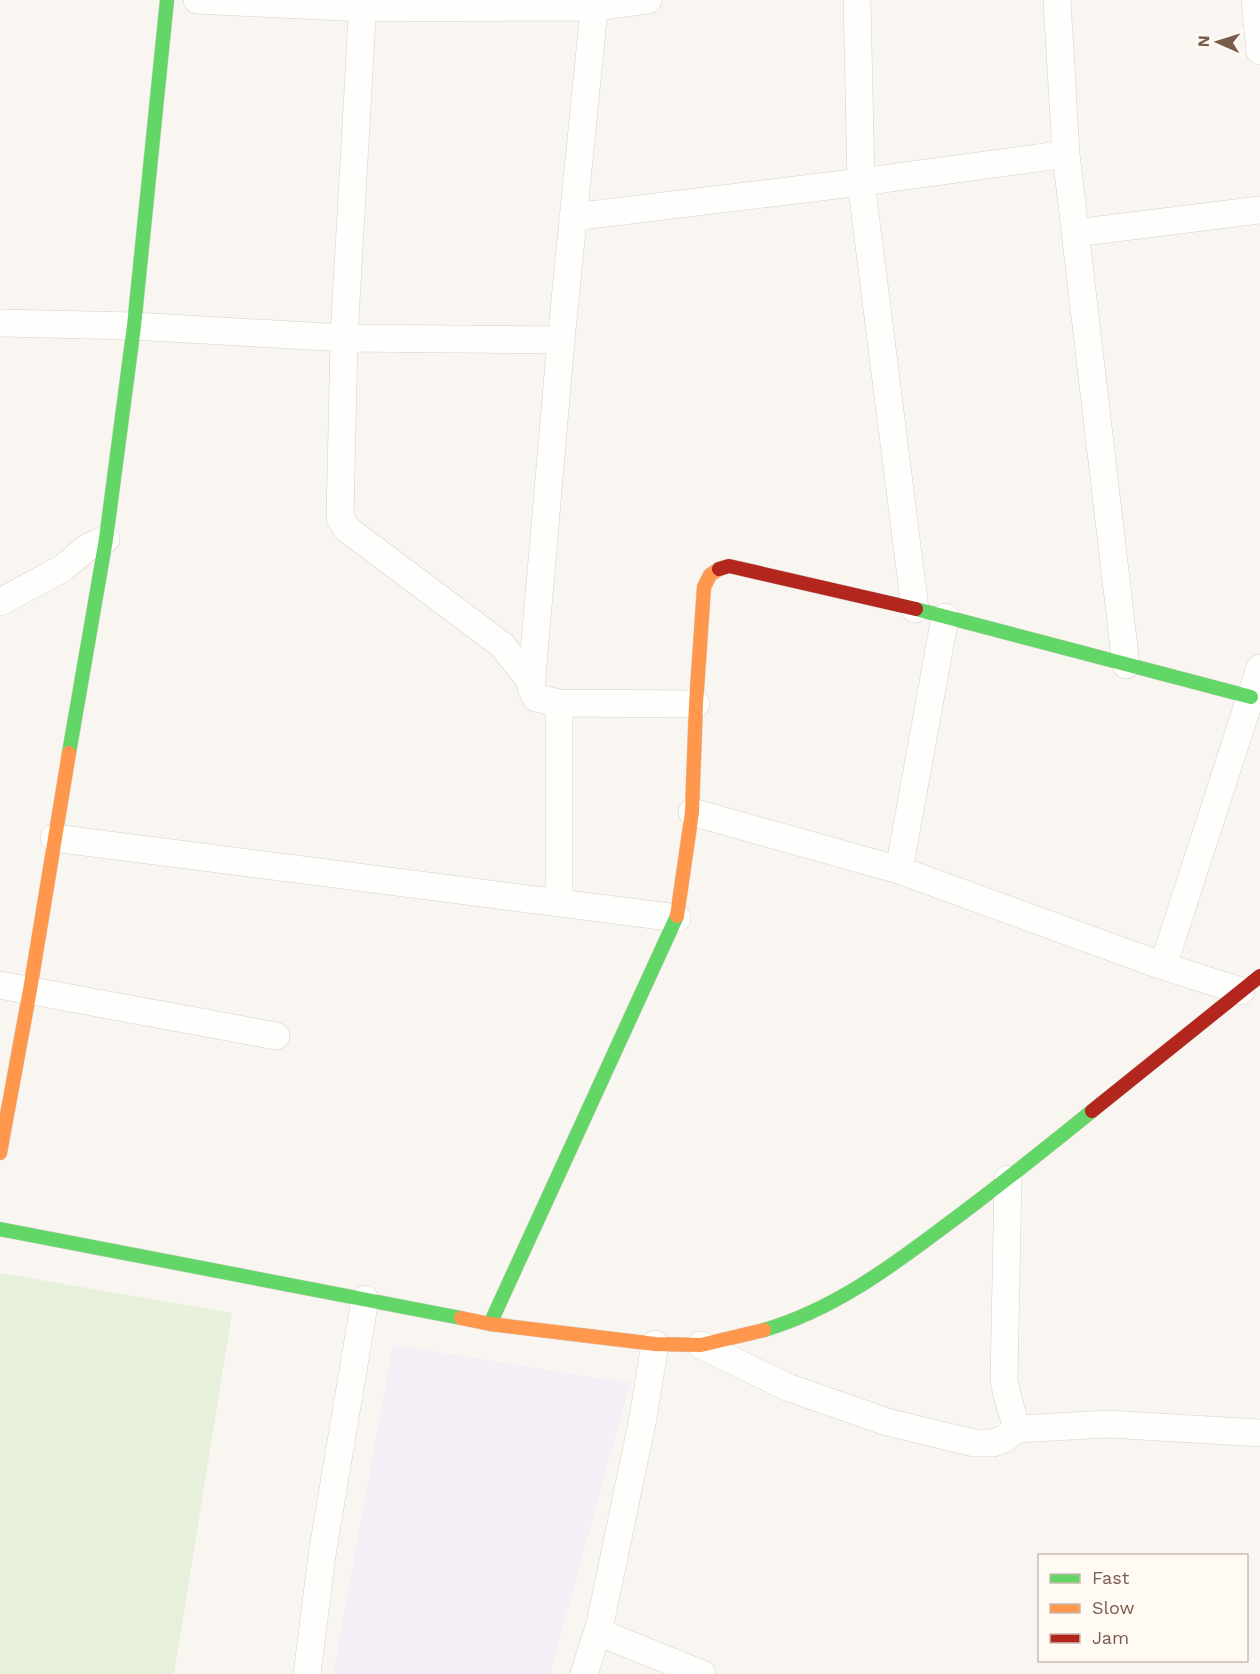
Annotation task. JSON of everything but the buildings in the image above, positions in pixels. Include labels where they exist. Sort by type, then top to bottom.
[{"type":"street","points":[[0,1153],[30,990],[106,539],[134,326],[167,0]]},
{"type":"street","points":[[197,0],[362,4],[595,3],[648,0]]},
{"type":"street","points":[[857,0],[861,182],[915,609]]},
{"type":"street","points":[[1058,0],[1066,154],[1126,664]]},
{"type":"street","points":[[1255,0],[1260,51]]},
{"type":"street","points":[[595,3],[561,340],[531,688],[536,698],[559,703],[696,704]]},
{"type":"street","points":[[362,4],[344,338],[339,513],[342,523],[502,645],[531,682]]},
{"type":"street","points":[[573,217],[1066,154]]},
{"type":"street","points":[[1075,233],[1260,210]]},
{"type":"street","points":[[0,323],[134,326],[344,338],[561,340]]},
{"type":"street","points":[[0,602],[63,568],[88,547],[106,539]]},
{"type":"street","points":[[490,1324],[677,918],[692,812],[704,587],[708,575],[715,569],[729,566],[915,609],[1251,697]]},
{"type":"street","points":[[899,870],[945,617]]},
{"type":"street","points":[[1163,966],[1260,668]]},
{"type":"street","points":[[559,703],[559,903]]},
{"type":"street","points":[[692,812],[899,870],[1163,966],[1250,984]]},
{"type":"street","points":[[54,838],[677,918]]},
{"type":"street","points":[[0,1229],[490,1324],[655,1344],[701,1345],[785,1324],[833,1303],[888,1269],[1008,1179],[1250,984]]},
{"type":"street","points":[[0,985],[276,1036]]},
{"type":"street","points":[[1008,1179],[1004,1380],[1006,1395],[1017,1429]]},
{"type":"street","points":[[307,1674],[322,1555],[365,1299]]},
{"type":"street","points":[[584,1674],[598,1632],[643,1418],[655,1344]]},
{"type":"street","points":[[701,1345],[787,1387],[887,1422],[974,1443],[993,1443],[1004,1439],[1017,1429],[1108,1424],[1260,1433]]},
{"type":"street","points":[[598,1632],[702,1674]]},
{"type":"shaded area","points":[[393,1345],[630,1383],[550,1674],[333,1674]]},
{"type":"green space","points":[[0,1273],[232,1313],[174,1674],[0,1674]]},
{"type":"traffic: fast","points":[[69,753],[106,539],[134,326],[167,0]]},
{"type":"traffic: fast","points":[[916,609],[1251,697]]},
{"type":"traffic: fast","points":[[490,1324],[677,916]]},
{"type":"traffic: fast","points":[[764,1330],[789,1322],[836,1300],[881,1273],[982,1198],[1092,1111]]},
{"type":"traffic: fast","points":[[0,1229],[461,1318]]},
{"type":"traffic: slow","points":[[677,916],[692,812],[704,587],[710,575],[719,569]]},
{"type":"traffic: slow","points":[[0,1153],[30,990],[69,753]]},
{"type":"traffic: slow","points":[[461,1318],[490,1324],[655,1344],[701,1345],[764,1330]]},
{"type":"traffic: jam","points":[[719,569],[729,566],[916,609]]},
{"type":"traffic: jam","points":[[1092,1111],[1260,976]]}]
